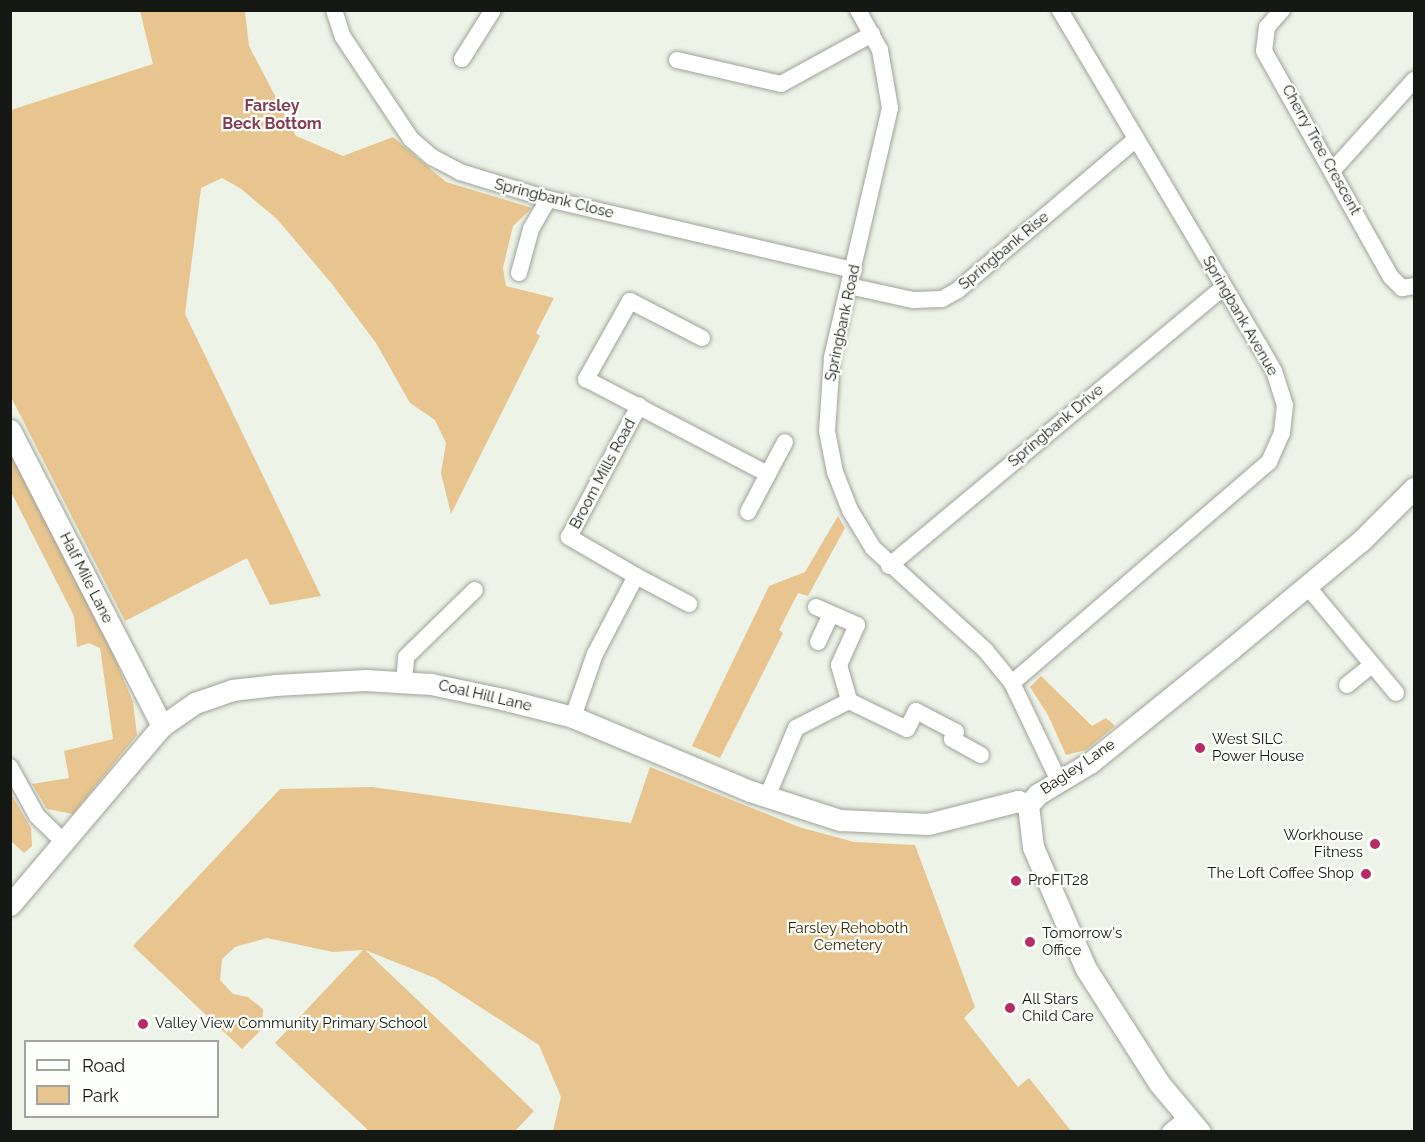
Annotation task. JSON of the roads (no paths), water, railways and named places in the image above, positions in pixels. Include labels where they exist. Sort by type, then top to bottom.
[{"type":"street","name":"Springbank Close","points":[[334,10],[343,38],[411,139],[432,157],[460,172],[548,199],[852,278]]},
{"type":"street","points":[[462,59],[492,10]]},
{"type":"street","name":"Springbank Road","points":[[858,10],[880,50],[890,108],[832,358],[827,431],[834,471],[850,510],[889,566],[970,636],[1012,682],[1059,781]]},
{"type":"street","name":"Springbank Avenue","points":[[1012,682],[1269,462],[1282,433],[1283,393],[1270,363],[1059,10]]},
{"type":"street","name":"Cherry Tree Crescent","points":[[1282,10],[1267,27],[1264,51],[1333,170],[1391,277],[1408,287]]},
{"type":"street","points":[[677,60],[781,84],[872,34]]},
{"type":"street","points":[[1333,170],[1414,80]]},
{"type":"street","name":"Springbank Rise","points":[[852,278],[913,300],[942,299],[958,290],[1136,139]]},
{"type":"street","points":[[519,273],[531,229],[548,199]]},
{"type":"street","name":"Springbank Drive","points":[[889,566],[1224,287]]},
{"type":"street","name":"Broom Mills Road","points":[[702,338],[630,301],[586,379],[768,474]]},
{"type":"street","name":"Broom Mills Road","points":[[639,406],[569,537],[689,604]]},
{"type":"street","name":"Half Mile Lane","points":[[10,430],[162,726]]},
{"type":"street","points":[[748,512],[785,442]]},
{"type":"street","name":"Bagley Lane","points":[[1194,1124],[1159,1083],[1116,1022],[1086,969],[1033,847],[1028,805],[1059,781],[1091,762],[1307,586],[1414,488]]},
{"type":"street","points":[[573,717],[595,654],[636,576]]},
{"type":"street","points":[[1307,586],[1396,693]]},
{"type":"street","points":[[404,682],[406,657],[475,590]]},
{"type":"street","points":[[816,607],[857,625],[839,665],[849,701],[907,729],[916,711],[956,732],[952,739],[981,755]]},
{"type":"street","points":[[818,642],[831,614]]},
{"type":"street","points":[[1347,685],[1372,665]]},
{"type":"street","name":"Coal Hill Lane","points":[[10,905],[162,726],[195,703],[232,690],[365,680],[431,684],[573,717],[767,797],[840,820],[893,825],[927,824],[1018,801],[1028,805]]},
{"type":"street","points":[[767,797],[796,728],[849,701]]},
{"type":"street","points":[[10,767],[37,816],[64,842]]},
{"type":"street","points":[[1170,1131],[1194,1124]]},
{"type":"place","name":"West SILC Power House","points":[[1200,748]]},
{"type":"place","name":"Workhouse Fitness","points":[[1375,844]]},
{"type":"place","name":"The Loft Coffee Shop","points":[[1366,874]]},
{"type":"place","name":"ProFIT28","points":[[1016,881]]},
{"type":"place","name":"Tomorrow's Office","points":[[1030,942]]},
{"type":"place","name":"All Stars Child Care","points":[[1010,1008]]},
{"type":"place","name":"Valley View Community Primary School","points":[[143,1024]]},
{"type":"district","name":"Farsley Beck Bottom","points":[[272,115]]},
{"type":"park label","name":"Farsley Rehoboth Cemetery","points":[[848,936]]}]
